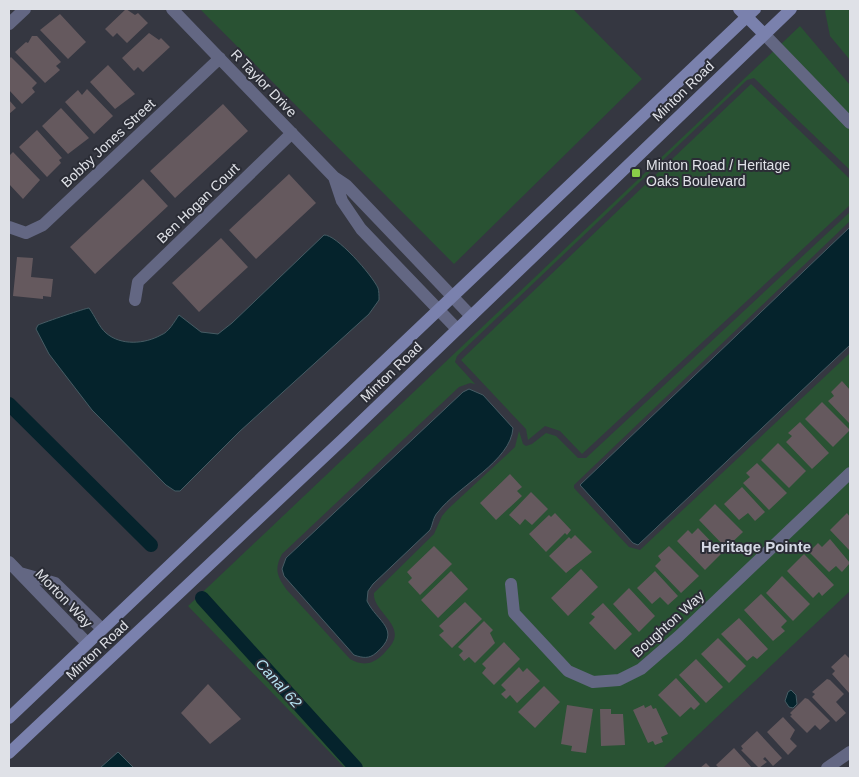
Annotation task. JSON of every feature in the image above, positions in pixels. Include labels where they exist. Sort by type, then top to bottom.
[{"type":"main road","name":"Minton Road","points":[[9,753],[471,316],[791,9]]},
{"type":"main road","name":"Minton Road","points":[[9,718],[453,296],[747,11]]},
{"type":"main road","points":[[747,11],[764,34]]},
{"type":"street","points":[[9,24],[25,9]]},
{"type":"street","name":"R Taylor Drive","points":[[172,9],[334,177],[346,185],[471,316]]},
{"type":"street","points":[[764,34],[850,123]]},
{"type":"street","name":"Bobby Jones Street","points":[[9,227],[26,232],[43,225],[220,58]]},
{"type":"street","name":"Ben Hogan Court","points":[[135,300],[138,282],[292,133]]},
{"type":"street","name":"R Taylor Drive","points":[[334,177],[342,201],[356,222],[457,329]]},
{"type":"street","points":[[356,222],[370,210]]},
{"type":"street","points":[[391,260],[406,247]]},
{"type":"street","name":"Boughton Way","points":[[512,584],[514,613],[568,671],[593,682],[619,680],[641,669],[673,641],[850,473]]},
{"type":"street","name":"Morton Way","points":[[9,562],[87,643]]},
{"type":"street","name":"Morton Way","points":[[20,573],[55,583],[102,629]]},
{"type":"street","points":[[827,768],[850,752]]},
{"type":"green space","points":[[200,9],[573,9],[642,79],[454,264]]},
{"type":"green space","points":[[827,9],[850,9],[850,60],[830,36],[825,11]]},
{"type":"green space","points":[[800,26],[850,85],[850,170],[754,78],[747,80],[457,356],[455,362],[475,384],[470,383],[459,387],[282,554],[277,568],[280,580],[286,589],[350,659],[363,663],[376,660],[385,652],[393,641],[395,634],[389,620],[375,600],[374,593],[434,534],[442,516],[448,509],[515,447],[519,431],[523,444],[526,446],[532,444],[546,433],[556,436],[578,458],[586,458],[850,212],[850,221],[574,485],[574,488],[629,547],[640,550],[850,353],[850,591],[663,768],[345,768],[188,606]]},
{"type":"green space","points":[[751,84],[850,179],[850,205],[582,454],[560,431],[545,426],[528,440],[526,429],[461,360]]},
{"type":"water","points":[[850,227],[850,345],[638,545],[633,543],[580,485]]},
{"type":"water","points":[[324,235],[330,236],[337,241],[361,265],[378,288],[379,300],[369,314],[239,432],[180,491],[175,491],[166,485],[92,410],[49,354],[36,329],[38,325],[89,308],[106,333],[126,342],[141,342],[164,334],[179,315],[201,332],[218,334],[232,323]]},
{"type":"water","points":[[469,389],[483,395],[513,428],[510,440],[494,462],[438,512],[430,530],[373,584],[368,591],[367,601],[385,626],[388,632],[387,638],[384,645],[371,656],[354,655],[284,576],[282,569],[286,558],[463,392]]},
{"type":"water","points":[[791,690],[796,695],[797,704],[793,708],[789,707],[785,701],[788,692]]},
{"type":"water","points":[[118,752],[134,768],[100,768]]},
{"type":"building","points":[[126,9],[135,15],[138,13],[148,23],[127,43],[117,33],[113,37],[105,29]]},
{"type":"building","points":[[60,14],[86,42],[68,59],[40,30]]},
{"type":"building","points":[[149,33],[159,40],[161,38],[170,47],[143,72],[138,67],[134,71],[122,58]]},
{"type":"building","points":[[32,36],[37,36],[61,62],[56,66],[60,70],[45,83],[15,52],[26,42],[28,43]]},
{"type":"building","points":[[11,57],[37,83],[32,88],[35,92],[22,104],[9,90],[9,59]]},
{"type":"building","points":[[108,65],[135,94],[115,109],[90,82]]},
{"type":"building","points":[[87,89],[113,116],[94,134],[65,102],[78,90],[82,95]]},
{"type":"building","points":[[9,100],[16,108],[9,114]]},
{"type":"building","points":[[223,104],[248,131],[175,198],[150,171]]},
{"type":"building","points":[[61,108],[89,138],[68,154],[42,126]]},
{"type":"building","points":[[37,130],[62,158],[59,160],[61,163],[47,177],[19,147]]},
{"type":"building","points":[[13,152],[40,180],[23,199],[9,184],[9,156]]},
{"type":"building","points":[[289,174],[316,203],[256,259],[229,230]]},
{"type":"building","points":[[143,179],[168,206],[95,274],[70,247]]},
{"type":"building","points":[[221,238],[248,267],[199,312],[172,283]]},
{"type":"building","points":[[17,257],[33,258],[31,277],[53,279],[51,297],[43,296],[43,299],[13,296]]},
{"type":"building","points":[[842,381],[850,390],[850,424],[828,401],[834,396],[831,392]]},
{"type":"building","points":[[822,402],[850,430],[833,447],[805,419]]},
{"type":"building","points":[[800,422],[829,453],[812,469],[786,442],[792,436],[788,433]]},
{"type":"building","points":[[778,443],[806,471],[789,488],[761,460]]},
{"type":"building","points":[[757,463],[787,493],[769,510],[743,483],[750,477],[746,473]]},
{"type":"building","points":[[510,474],[522,487],[517,491],[522,496],[496,520],[480,503]]},
{"type":"building","points":[[742,487],[765,512],[755,521],[748,513],[739,520],[724,504]]},
{"type":"building","points":[[531,492],[548,509],[532,525],[525,519],[520,525],[509,515]]},
{"type":"building","points":[[715,504],[743,532],[726,548],[699,520]]},
{"type":"building","points":[[555,513],[571,530],[567,535],[565,533],[546,552],[529,534],[549,515],[551,517]]},
{"type":"building","points":[[847,513],[850,517],[850,551],[830,530]]},
{"type":"building","points":[[698,528],[722,553],[705,570],[677,541],[688,530],[692,534]]},
{"type":"building","points":[[575,535],[592,552],[566,573],[549,556],[569,537],[571,539]]},
{"type":"building","points":[[830,539],[850,563],[842,572],[836,566],[829,572],[809,552],[818,543],[822,547]]},
{"type":"building","points":[[434,546],[452,564],[420,595],[408,582],[412,578],[407,572]]},
{"type":"building","points":[[669,546],[699,576],[681,593],[655,566],[661,560],[658,556]]},
{"type":"building","points":[[804,554],[834,585],[822,596],[819,592],[813,598],[787,571]]},
{"type":"building","points":[[581,569],[598,587],[568,616],[551,598]]},
{"type":"building","points":[[451,571],[468,589],[438,618],[421,600]]},
{"type":"building","points":[[655,571],[678,596],[668,605],[660,597],[652,604],[637,588]]},
{"type":"building","points":[[782,576],[810,604],[793,621],[766,593]]},
{"type":"building","points":[[629,588],[655,616],[639,632],[613,604]]},
{"type":"building","points":[[761,594],[787,621],[781,627],[785,631],[773,641],[744,610]]},
{"type":"building","points":[[465,602],[482,619],[452,648],[439,635],[444,631],[439,626]]},
{"type":"building","points":[[603,603],[632,634],[615,650],[589,623],[595,617],[591,614]]},
{"type":"building","points":[[739,618],[768,649],[757,659],[753,656],[747,661],[721,634]]},
{"type":"building","points":[[484,621],[493,630],[490,633],[495,643],[475,663],[469,657],[464,661],[459,655],[463,651],[458,647]]},
{"type":"building","points":[[718,638],[746,666],[729,683],[701,654]]},
{"type":"building","points":[[504,642],[520,659],[494,685],[482,673],[486,668],[482,664]]},
{"type":"building","points":[[845,654],[849,658],[850,656],[850,694],[832,674],[835,671],[831,667]]},
{"type":"building","points":[[696,659],[723,687],[706,703],[679,675]]},
{"type":"building","points":[[519,667],[523,672],[527,668],[540,681],[517,703],[510,695],[506,699],[501,694],[506,690],[501,685]]},
{"type":"building","points":[[676,678],[700,704],[694,710],[691,707],[680,717],[658,695]]},
{"type":"building","points":[[827,679],[844,694],[836,702],[846,713],[836,722],[812,697],[815,694],[812,692]]},
{"type":"building","points":[[208,684],[241,719],[210,744],[181,713]]},
{"type":"building","points":[[544,686],[560,702],[535,728],[518,712]]},
{"type":"building","points":[[805,698],[830,721],[820,730],[815,725],[807,733],[790,716],[792,715],[790,713]]},
{"type":"building","points":[[567,705],[593,709],[586,753],[571,751],[572,746],[561,744]]},
{"type":"building","points":[[644,705],[645,708],[651,705],[653,709],[656,708],[668,734],[661,737],[663,742],[655,745],[653,741],[648,743],[633,710]]},
{"type":"building","points":[[600,709],[611,709],[611,714],[623,714],[625,745],[601,746]]},
{"type":"building","points":[[783,717],[795,730],[790,739],[797,746],[788,755],[767,732]]},
{"type":"building","points":[[757,731],[782,758],[773,766],[765,757],[763,759],[767,762],[759,768],[741,750],[743,749],[741,746]]},
{"type":"building","points":[[734,748],[752,768],[719,768],[716,765]]},
{"type":"building","points":[[706,763],[711,768],[700,768]]},
{"type":"waterway","name":"Canal 62","points":[[9,404],[151,545]]},
{"type":"waterway","name":"Canal 62","points":[[202,598],[356,768]]},
{"type":"place","name":"Minton Road / Heritage Oaks Boulevard","points":[[636,173]]},
{"type":"district","name":"Heritage Pointe","points":[[756,546]]}]
